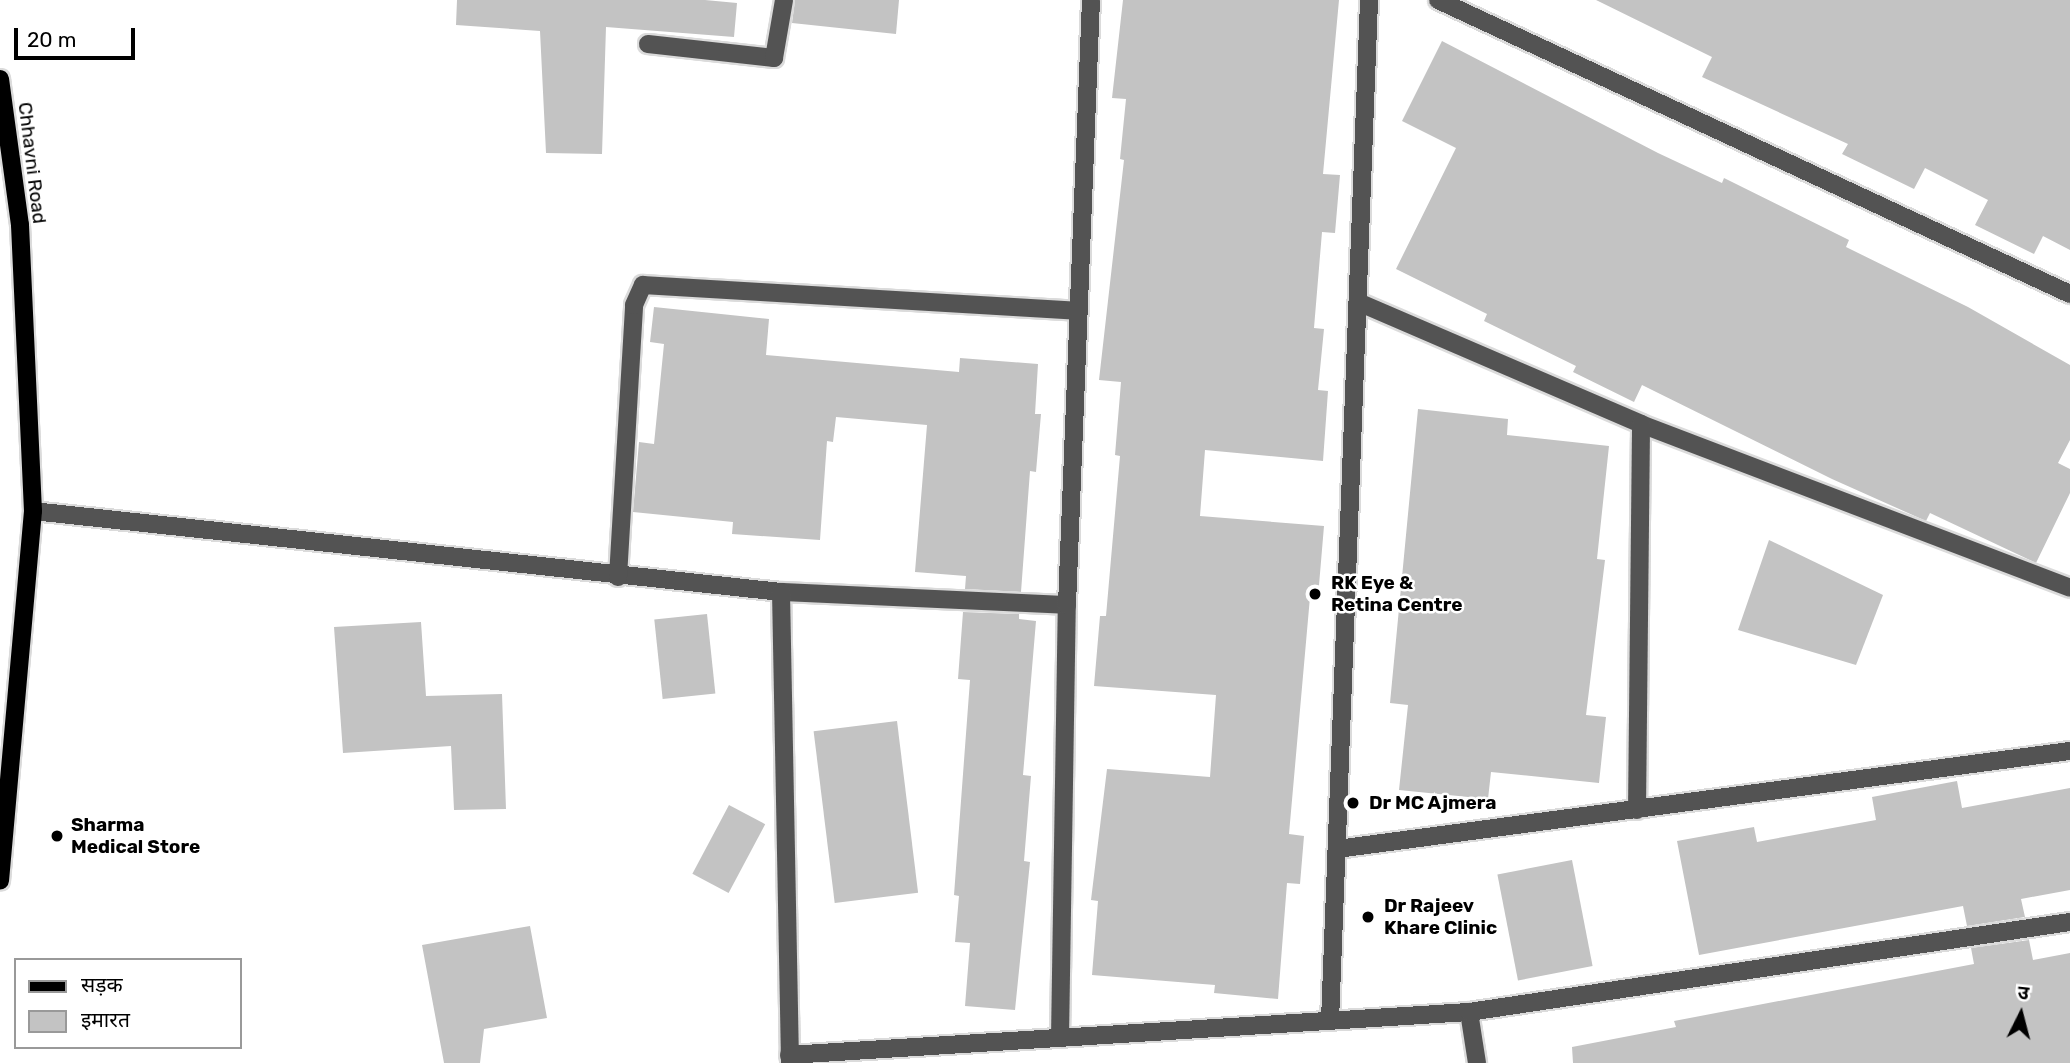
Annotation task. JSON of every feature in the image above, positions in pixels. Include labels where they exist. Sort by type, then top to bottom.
[{"type":"main road","name":"Chhavni Road","points":[[0,79],[5,134],[20,225],[33,511],[9,717],[0,881]]},
{"type":"street","points":[[648,44],[774,58],[784,0]]},
{"type":"street","points":[[1060,1038],[1066,605],[1076,311],[1091,0]]},
{"type":"street","points":[[1330,1021],[1369,0]]},
{"type":"street","points":[[1438,0],[2070,294]]},
{"type":"street","points":[[618,577],[634,304],[643,285],[1076,311]]},
{"type":"street","points":[[1358,302],[1641,424],[2070,588]]},
{"type":"street","points":[[1637,810],[1641,424]]},
{"type":"street","points":[[33,511],[618,577],[781,592],[1066,605]]},
{"type":"street","points":[[781,592],[790,1059],[1060,1038],[1469,1012],[2070,922]]},
{"type":"street","points":[[1337,849],[2070,751]]},
{"type":"street","points":[[1469,1012],[1477,1063]]},
{"type":"building","points":[[457,0],[705,0],[737,3],[734,37],[606,27],[602,154],[546,153],[540,31],[456,25]]},
{"type":"building","points":[[795,0],[899,0],[896,34],[792,23]]},
{"type":"building","points":[[1123,0],[1339,0],[1323,174],[1340,175],[1335,233],[1322,232],[1314,328],[1324,329],[1318,390],[1328,391],[1323,461],[1205,450],[1200,516],[1324,526],[1318,597],[1310,597],[1289,834],[1304,836],[1300,884],[1287,883],[1278,999],[1214,993],[1215,985],[1092,975],[1098,901],[1091,900],[1107,769],[1210,777],[1216,695],[1094,686],[1100,616],[1106,616],[1120,456],[1115,455],[1121,382],[1099,380],[1124,160],[1120,159],[1126,99],[1112,98]]},
{"type":"building","points":[[1596,0],[2070,0],[2070,250],[2043,236],[2034,254],[1975,225],[1988,200],[1925,168],[1914,189],[1842,154],[1848,144],[1702,77],[1712,57]]},
{"type":"building","points":[[1442,41],[1658,153],[1722,183],[1724,178],[1849,240],[1846,247],[1968,307],[2070,365],[2070,440],[2058,463],[2070,469],[2070,493],[2036,563],[1930,513],[1926,521],[1832,479],[1642,385],[1634,402],[1573,372],[1576,366],[1484,321],[1487,314],[1396,269],[1456,148],[1402,121]]},
{"type":"building","points":[[654,307],[769,319],[766,355],[959,372],[960,358],[1038,364],[1035,414],[1041,414],[1036,472],[1030,471],[1021,592],[965,589],[966,576],[915,572],[927,425],[836,417],[833,442],[827,441],[820,540],[732,534],[733,522],[633,512],[639,442],[654,444],[664,344],[650,342]]},
{"type":"building","points":[[1418,409],[1508,419],[1507,435],[1609,446],[1597,559],[1605,560],[1586,715],[1606,717],[1599,783],[1491,772],[1488,799],[1399,790],[1408,705],[1390,703]]},
{"type":"building","points":[[1769,540],[1883,595],[1856,665],[1738,630]]},
{"type":"building","points":[[963,612],[1019,614],[1019,619],[1036,621],[1023,775],[1031,776],[1024,861],[1030,862],[1015,1010],[965,1006],[970,943],[955,942],[959,896],[954,895],[970,680],[958,679]]},
{"type":"building","points":[[707,614],[715,694],[663,699],[654,620]]},
{"type":"building","points":[[421,622],[426,696],[502,694],[506,809],[454,810],[451,746],[343,753],[334,627]]},
{"type":"building","points":[[897,721],[918,893],[835,903],[814,731]]},
{"type":"building","points":[[1957,781],[1962,808],[2070,788],[2070,890],[2021,899],[2025,917],[1967,926],[1963,906],[1699,955],[1677,841],[1754,827],[1757,842],[1876,820],[1872,797]]},
{"type":"building","points":[[729,805],[765,824],[729,893],[692,874]]},
{"type":"building","points":[[1572,860],[1593,966],[1518,981],[1497,875]]},
{"type":"building","points":[[530,926],[547,1018],[484,1029],[480,1063],[444,1063],[422,945]]},
{"type":"building","points":[[2029,940],[2033,960],[2070,953],[2070,1063],[1573,1063],[1572,1047],[1676,1027],[1674,1021],[1974,964],[1971,948]]},
{"type":"place","name":"RK Eye & Retina Centre","points":[[1315,594]]},
{"type":"place","name":"Dr MC Ajmera","points":[[1353,803]]},
{"type":"place","name":"Sharma Medical Store","points":[[57,836]]},
{"type":"place","name":"Dr Rajeev Khare Clinic","points":[[1368,917]]}]
